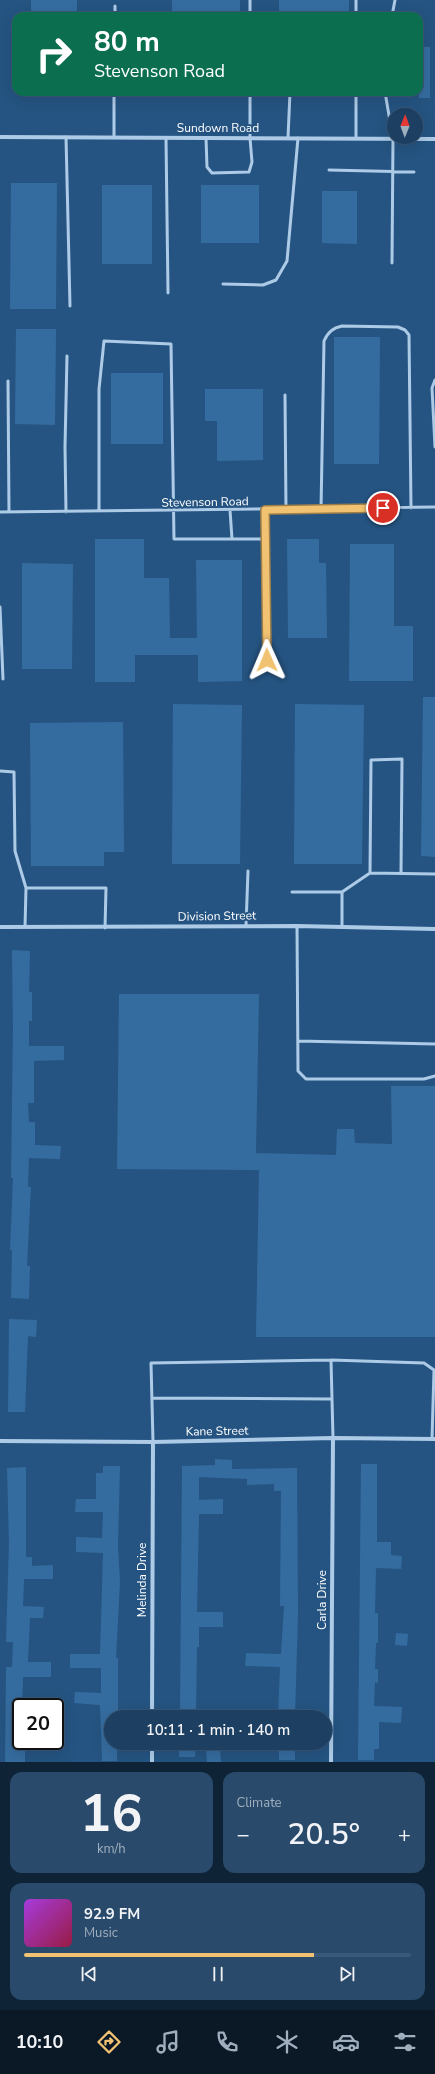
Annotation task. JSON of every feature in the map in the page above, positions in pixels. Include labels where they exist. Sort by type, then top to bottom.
[{"type":"street","name":"Sundown Road","points":[[0,137],[387,139]]},
{"type":"street","name":"Sundown Road","points":[[423,139],[435,139]]},
{"type":"street","name":"Division Street","points":[[0,927],[105,928],[298,926],[435,929]]},
{"type":"street","name":"Kane Street","points":[[0,1442],[153,1442],[333,1438],[434,1439]]},
{"type":"street","name":"Carla Drive","points":[[331,1762],[333,1438]]},
{"type":"street","name":"Melinda Drive","points":[[152,1710],[153,1442]]},
{"type":"street","points":[[152,1750],[152,1762]]},
{"type":"lane","points":[[250,0],[250,12]]},
{"type":"lane","points":[[356,0],[356,12]]},
{"type":"lane","points":[[393,12],[395,0]]},
{"type":"lane","points":[[115,6],[115,12]]},
{"type":"lane","points":[[114,96],[114,137]]},
{"type":"lane","points":[[206,138],[207,167],[212,173],[249,172],[252,162],[250,138],[250,96]]},
{"type":"lane","points":[[288,138],[290,96]]},
{"type":"lane","points":[[356,96],[356,138]]},
{"type":"lane","points":[[386,96],[388,108]]},
{"type":"lane","points":[[66,137],[70,306]]},
{"type":"lane","points":[[166,138],[168,293]]},
{"type":"lane","points":[[223,284],[263,285],[276,280],[287,261],[298,138]]},
{"type":"lane","points":[[392,263],[393,144]]},
{"type":"lane","points":[[329,170],[414,172]]},
{"type":"lane","points":[[321,510],[324,341],[334,328],[342,326],[398,327],[405,330],[409,335],[411,508]]},
{"type":"lane","points":[[99,512],[99,389],[104,341],[171,344],[174,538],[266,539]]},
{"type":"lane","points":[[66,512],[65,447],[67,356]]},
{"type":"lane","points":[[435,380],[432,388],[435,447]]},
{"type":"lane","points":[[8,381],[9,512]]},
{"type":"lane","points":[[285,395],[286,510]]},
{"type":"lane","name":"Stevenson Road","points":[[0,512],[321,510],[435,507]]},
{"type":"lane","points":[[230,510],[232,539]]},
{"type":"lane","points":[[265,510],[267,660]]},
{"type":"lane","points":[[0,607],[3,678]]},
{"type":"lane","points":[[370,872],[371,760],[402,759],[401,873]]},
{"type":"lane","points":[[0,771],[14,772],[15,851],[26,888],[25,927]]},
{"type":"lane","points":[[246,926],[248,872]]},
{"type":"lane","points":[[292,892],[342,892],[370,872],[435,874]]},
{"type":"lane","points":[[26,888],[106,888],[105,928]]},
{"type":"lane","points":[[342,892],[342,927]]},
{"type":"lane","points":[[298,926],[298,1071],[306,1079],[424,1079],[435,1076]]},
{"type":"lane","points":[[298,1041],[435,1044]]},
{"type":"lane","points":[[331,1360],[333,1438]]},
{"type":"lane","points":[[153,1442],[151,1363],[331,1360],[424,1363],[434,1370],[434,1439]]},
{"type":"lane","points":[[152,1398],[332,1399]]},
{"type":"building","points":[[31,0],[77,0],[77,12],[31,12]]},
{"type":"building","points":[[172,0],[240,0],[240,12],[172,12]]},
{"type":"building","points":[[279,0],[349,0],[349,12],[279,12]]},
{"type":"building","points":[[423,47],[430,47],[430,98],[419,98],[419,96],[423,96]]},
{"type":"building","points":[[11,183],[57,183],[56,309],[10,309]]},
{"type":"building","points":[[102,185],[152,185],[152,264],[102,264]]},
{"type":"building","points":[[201,185],[259,185],[259,243],[201,243]]},
{"type":"building","points":[[322,191],[357,191],[357,244],[322,243]]},
{"type":"building","points":[[16,329],[56,329],[55,425],[15,424]]},
{"type":"building","points":[[334,337],[380,337],[379,464],[334,464]]},
{"type":"building","points":[[111,373],[163,373],[163,444],[111,444]]},
{"type":"building","points":[[205,389],[263,389],[263,460],[217,461],[217,421],[205,421]]},
{"type":"building","points":[[95,539],[144,539],[144,578],[169,578],[170,638],[197,638],[196,560],[242,560],[242,681],[198,682],[198,655],[135,655],[135,682],[95,682]]},
{"type":"building","points":[[287,539],[319,539],[319,563],[326,563],[327,638],[288,638]]},
{"type":"building","points":[[350,544],[394,544],[394,626],[413,626],[413,681],[349,681]]},
{"type":"building","points":[[22,563],[73,564],[72,669],[22,669]]},
{"type":"building","points":[[423,697],[435,697],[435,857],[421,856]]},
{"type":"building","points":[[173,704],[242,705],[240,864],[172,864]]},
{"type":"building","points":[[295,704],[364,705],[362,864],[294,864]]},
{"type":"building","points":[[123,722],[124,852],[104,852],[104,866],[31,866],[30,723]]},
{"type":"building","points":[[12,950],[30,951],[29,992],[32,992],[32,1021],[29,1021],[29,1046],[64,1046],[64,1060],[34,1061],[34,1103],[28,1103],[29,1122],[35,1122],[35,1145],[61,1146],[60,1159],[29,1158],[28,1187],[31,1187],[27,1266],[30,1266],[29,1299],[11,1298],[12,1250],[10,1250],[13,1178],[11,1178],[13,1028]]},
{"type":"building","points":[[119,994],[259,994],[256,1153],[336,1155],[337,1129],[354,1129],[355,1143],[392,1144],[391,1086],[435,1086],[435,1337],[256,1337],[259,1170],[117,1169]]},
{"type":"building","points":[[9,1319],[37,1320],[36,1337],[28,1336],[25,1412],[8,1412]]},
{"type":"building","points":[[215,1459],[232,1460],[232,1469],[297,1468],[298,1613],[295,1710],[278,1710],[280,1667],[245,1666],[246,1653],[281,1654],[284,1606],[280,1606],[281,1491],[274,1491],[274,1484],[247,1485],[247,1479],[199,1477],[199,1500],[223,1499],[223,1514],[199,1514],[197,1612],[223,1612],[223,1627],[199,1627],[199,1647],[197,1647],[196,1710],[180,1710],[182,1466],[215,1465]]},
{"type":"building","points":[[361,1464],[377,1464],[377,1542],[391,1542],[391,1555],[402,1556],[401,1569],[376,1568],[375,1613],[378,1613],[378,1643],[376,1643],[375,1669],[378,1669],[378,1683],[375,1682],[374,1706],[402,1707],[401,1723],[379,1722],[379,1749],[374,1749],[374,1760],[358,1760]]},
{"type":"building","points":[[103,1466],[120,1466],[118,1546],[120,1582],[116,1658],[118,1658],[118,1710],[104,1710],[104,1750],[117,1750],[117,1761],[102,1761],[100,1705],[74,1703],[75,1692],[101,1693],[101,1668],[70,1668],[70,1654],[100,1654],[103,1553],[76,1552],[76,1537],[102,1538],[103,1512],[75,1512],[76,1499],[96,1499],[96,1473],[103,1473]]},
{"type":"building","points":[[26,1467],[26,1557],[32,1557],[32,1566],[53,1565],[53,1579],[24,1579],[23,1606],[44,1607],[43,1618],[30,1618],[28,1662],[51,1662],[51,1677],[23,1677],[22,1698],[12,1698],[12,1750],[25,1750],[25,1762],[5,1762],[6,1667],[12,1667],[13,1642],[6,1642],[9,1544],[7,1468]]},
{"type":"building","points":[[396,1633],[408,1634],[407,1646],[395,1645]]},
{"type":"building","points":[[179,1750],[196,1750],[195,1757],[179,1757]]},
{"type":"building","points":[[206,1750],[220,1750],[221,1762],[207,1762]]},
{"type":"building","points":[[279,1750],[295,1750],[295,1760],[279,1760]]},
{"type":"route","points":[[267,660],[265,510],[383,508]]}]
